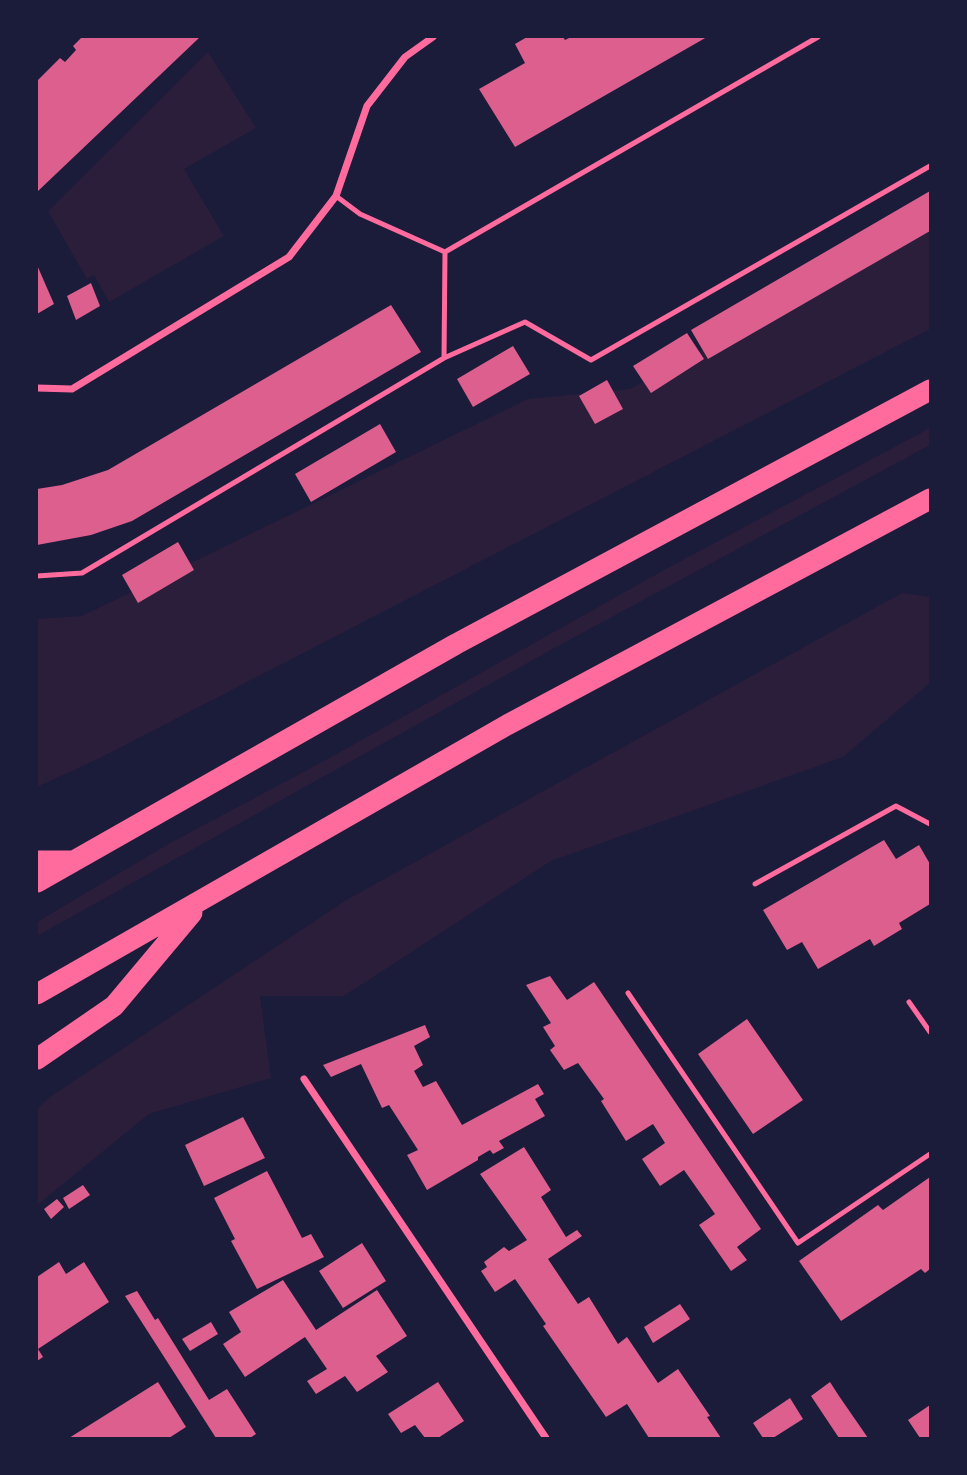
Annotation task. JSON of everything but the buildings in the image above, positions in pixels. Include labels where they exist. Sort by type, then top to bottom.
[{"type":"highway","points":[[37,881],[456,644],[930,390]]},
{"type":"highway","points":[[37,993],[507,725],[930,499]]},
{"type":"highway","points":[[37,861],[73,861]]},
{"type":"highway","points":[[37,1059],[114,1006],[201,901]]},
{"type":"street","points":[[37,388],[72,389],[289,257],[336,195],[367,106],[405,57],[433,37]]},
{"type":"street","points":[[304,1079],[547,1438]]},
{"type":"lane","points":[[445,252],[818,37]]},
{"type":"lane","points":[[37,576],[82,573],[444,358],[526,322],[591,360],[930,166]]},
{"type":"lane","points":[[336,195],[360,214],[445,252]]},
{"type":"lane","points":[[444,358],[445,252]]},
{"type":"lane","points":[[755,884],[896,806],[930,824]]},
{"type":"lane","points":[[628,993],[798,1243],[930,1154]]},
{"type":"lane","points":[[909,1002],[930,1032]]},
{"type":"shaded area","points":[[208,52],[256,128],[184,169],[224,236],[109,302],[94,275],[87,279],[48,211]]},
{"type":"shaded area","points":[[930,227],[930,329],[102,757],[37,787],[37,619],[82,616],[528,399],[630,389]]},
{"type":"shaded area","points":[[930,428],[930,445],[560,645],[37,936],[37,922],[170,843],[326,760],[664,570]]},
{"type":"shaded area","points":[[902,593],[930,597],[930,683],[843,757],[551,861],[344,996],[260,996],[271,1078],[149,1114],[37,1205],[37,1109],[50,1097],[348,899]]}]
